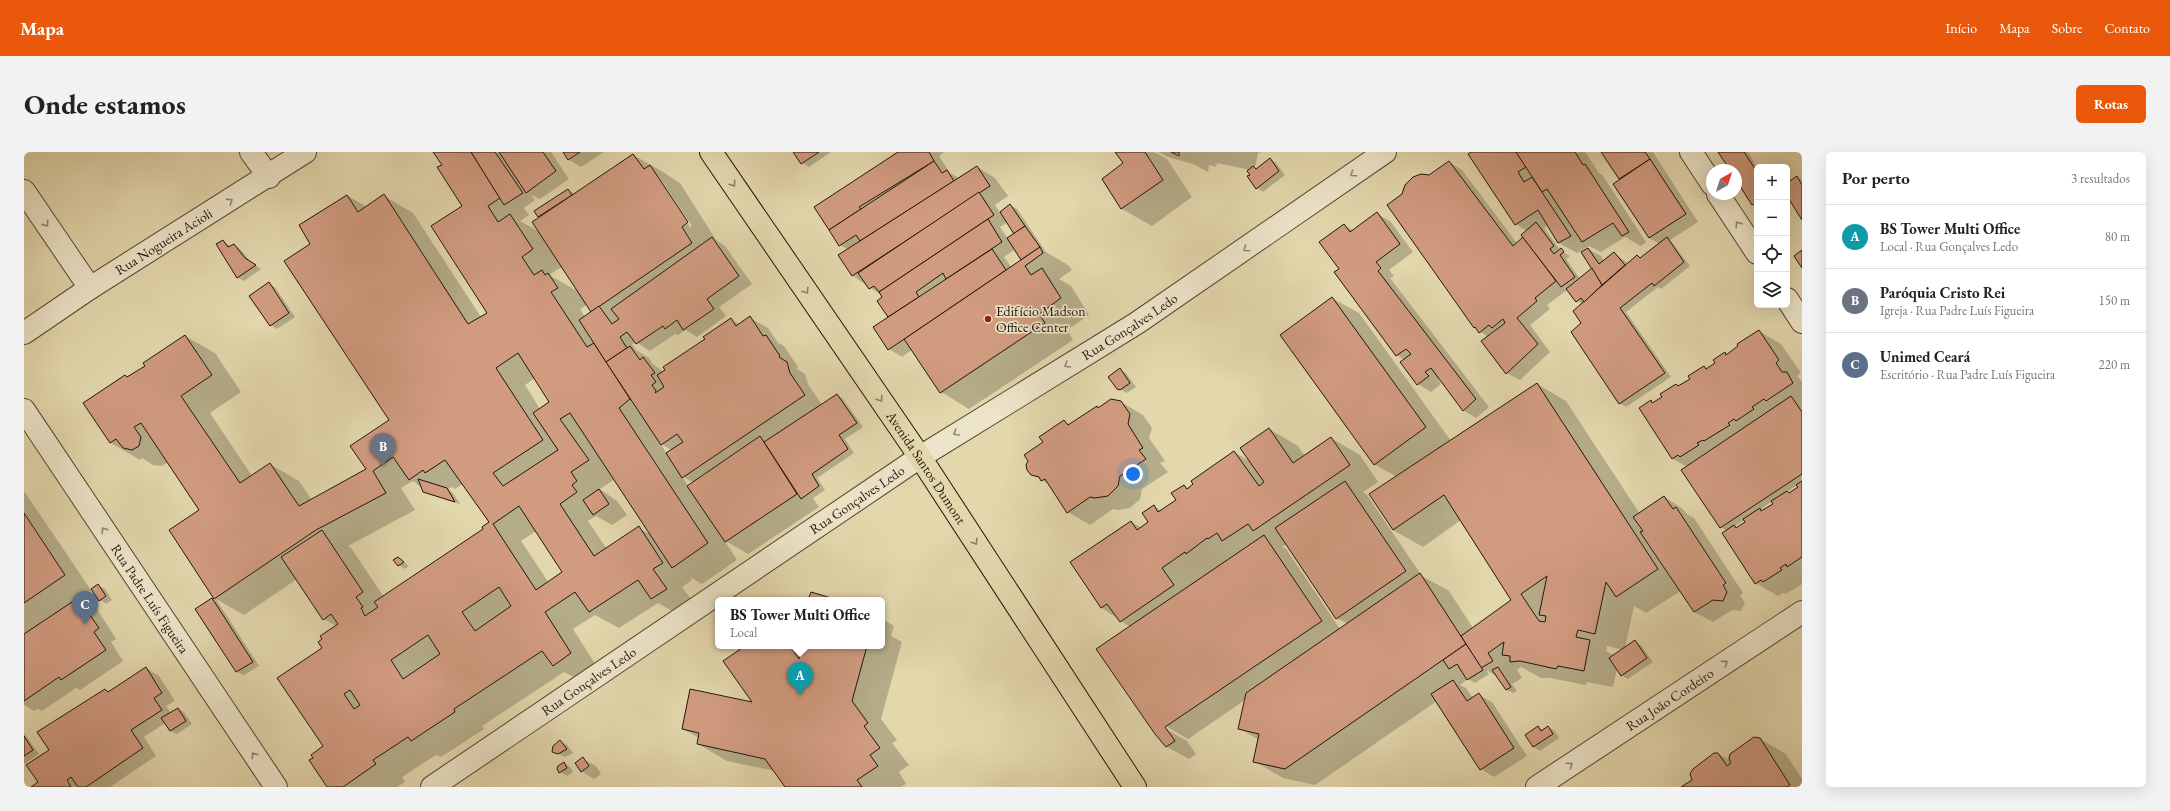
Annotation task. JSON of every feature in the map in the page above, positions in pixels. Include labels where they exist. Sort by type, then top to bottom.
[{"type":"main road","name":"Avenida Santos Dumont","points":[[711,152],[920,457],[1135,787]]},
{"type":"street","points":[[251,152],[269,177]]},
{"type":"street","name":"Rua Nogueira Acioli","points":[[24,334],[90,288],[269,177],[305,152]]},
{"type":"street","name":"Rua Gonçalves Ledo","points":[[432,787],[920,457],[1137,323],[1385,152]]},
{"type":"street","points":[[1691,152],[1706,175]]},
{"type":"street","points":[[24,191],[90,288]]},
{"type":"street","points":[[1722,200],[1754,248]]},
{"type":"street","points":[[1790,304],[1802,322]]},
{"type":"street","name":"Rua Padre Luís Figueira","points":[[24,410],[276,787]]},
{"type":"street","name":"Rua João Cordeiro","points":[[1537,787],[1802,612]]},
{"type":"building","points":[[433,152],[471,152],[500,198],[488,206],[498,222],[510,214],[533,249],[522,257],[534,275],[542,270],[545,275],[548,273],[558,288],[551,292],[587,347],[594,343],[630,399],[619,408],[708,543],[672,568],[570,413],[560,419],[589,460],[571,472],[577,481],[572,485],[577,492],[560,504],[594,556],[639,526],[663,563],[653,569],[667,589],[651,599],[638,580],[589,612],[575,592],[545,612],[571,653],[553,666],[542,651],[454,709],[455,712],[411,741],[408,737],[373,760],[376,764],[343,787],[327,787],[309,760],[313,758],[311,755],[323,746],[277,678],[322,648],[318,642],[322,639],[320,636],[338,624],[331,614],[323,620],[281,557],[322,530],[363,592],[356,597],[363,607],[361,608],[365,616],[378,607],[374,602],[483,529],[482,527],[489,522],[445,460],[425,473],[423,470],[409,480],[393,457],[373,471],[386,493],[316,530],[214,599],[169,530],[199,510],[141,423],[134,427],[141,437],[139,446],[132,450],[123,448],[116,439],[110,443],[83,403],[125,375],[127,377],[145,366],[143,363],[185,335],[212,375],[181,396],[240,483],[270,463],[299,506],[366,469],[350,446],[389,420],[284,261],[310,244],[299,225],[347,195],[358,212],[384,194],[468,324],[487,313],[431,226],[462,206],[437,167],[442,165]],"holes":[[[518,353],[549,402],[533,413],[558,450],[503,486],[493,473],[543,440],[496,368]],[[519,506],[562,572],[536,590],[493,524]],[[499,587],[511,606],[475,631],[462,612]],[[428,635],[440,654],[403,679],[391,660]],[[350,690],[360,705],[354,709],[344,694]]]},
{"type":"building","points":[[471,152],[495,152],[523,193],[504,205]]},
{"type":"building","points":[[499,152],[543,152],[556,171],[526,193]]},
{"type":"building","points":[[563,152],[580,152],[568,160]]},
{"type":"building","points":[[793,152],[819,152],[801,164]]},
{"type":"building","points":[[898,152],[929,152],[934,161],[859,207],[861,209],[829,230],[814,207]]},
{"type":"building","points":[[1115,152],[1145,152],[1163,180],[1121,209],[1102,179],[1123,163]]},
{"type":"building","points":[[1171,152],[1179,152],[1179,156]]},
{"type":"building","points":[[1471,152],[1516,152],[1526,167],[1518,172],[1524,182],[1532,177],[1571,236],[1558,243],[1538,210],[1515,225],[1468,154]]},
{"type":"building","points":[[1516,152],[1575,152],[1583,165],[1585,164],[1629,232],[1622,236],[1613,223],[1582,242],[1547,189],[1542,192]]},
{"type":"building","points":[[1601,152],[1645,152],[1650,159],[1619,179]]},
{"type":"building","points":[[1718,152],[1744,152],[1754,167],[1754,204],[1752,205],[1742,189],[1742,164],[1726,164]]},
{"type":"building","points":[[633,154],[644,169],[650,165],[688,222],[682,227],[692,243],[591,312],[532,222]]},
{"type":"building","points":[[1270,158],[1279,171],[1256,189],[1247,176],[1250,175],[1247,171],[1253,166],[1256,169]]},
{"type":"building","points":[[1650,159],[1686,214],[1649,238],[1613,184]]},
{"type":"building","points":[[934,161],[942,173],[947,170],[954,181],[860,241],[856,235],[839,246],[829,230]]},
{"type":"building","points":[[1449,161],[1513,246],[1523,237],[1556,281],[1535,298],[1537,301],[1517,318],[1538,344],[1506,374],[1481,341],[1505,323],[1503,319],[1492,328],[1489,325],[1479,333],[1387,205],[1402,194],[1405,185],[1413,177],[1421,174],[1429,175]]},
{"type":"building","points":[[977,166],[990,186],[852,276],[838,255]]},
{"type":"building","points":[[1797,176],[1802,185],[1802,220],[1790,201],[1790,181]]},
{"type":"building","points":[[568,189],[572,195],[538,217],[534,211]]},
{"type":"building","points":[[979,192],[994,215],[879,292],[874,286],[869,289],[858,273]]},
{"type":"building","points":[[1010,204],[1025,226],[1014,234],[1000,212]]},
{"type":"building","points":[[1377,212],[1400,244],[1376,262],[1381,268],[1378,271],[1476,399],[1463,411],[1431,368],[1425,372],[1429,376],[1417,385],[1400,362],[1411,354],[1406,349],[1396,356],[1334,272],[1339,269],[1319,242],[1344,224],[1350,232]]},
{"type":"building","points":[[988,219],[1002,242],[946,279],[943,273],[916,292],[919,297],[888,317],[877,301],[882,297],[879,292]]},
{"type":"building","points":[[1536,222],[1554,246],[1550,249],[1554,254],[1561,248],[1564,252],[1560,255],[1575,277],[1561,287],[1521,235]]},
{"type":"building","points":[[1025,226],[1040,247],[1021,260],[1007,238]]},
{"type":"building","points":[[712,237],[739,276],[707,299],[714,309],[683,330],[677,320],[665,329],[663,326],[636,344],[627,332],[620,337],[627,348],[606,362],[579,320],[599,306],[612,324],[619,319],[611,309]]},
{"type":"building","points":[[1667,237],[1684,262],[1654,286],[1652,283],[1620,308],[1665,373],[1619,404],[1571,332],[1581,323],[1573,311],[1637,255],[1640,258]]},
{"type":"building","points":[[223,240],[228,247],[234,244],[245,258],[256,265],[237,278],[216,244]]},
{"type":"building","name":"Edifício Madson Office Center","points":[[1040,247],[1043,253],[1025,266],[1031,275],[1042,268],[1061,298],[1039,314],[1045,323],[940,393],[904,339]]},
{"type":"building","points":[[1588,248],[1599,264],[1614,252],[1625,265],[1602,285],[1581,252]]},
{"type":"building","points":[[992,249],[1006,270],[888,350],[873,327]]},
{"type":"building","points":[[1802,250],[1802,268],[1794,256]]},
{"type":"building","points":[[1592,268],[1602,285],[1584,302],[1581,298],[1576,302],[1566,289]]},
{"type":"building","points":[[269,282],[289,313],[270,326],[249,296]]},
{"type":"building","points":[[1332,297],[1426,427],[1374,465],[1280,335]]},
{"type":"building","points":[[750,316],[763,336],[766,335],[780,356],[779,357],[787,362],[790,373],[805,395],[682,478],[666,453],[683,442],[677,434],[661,445],[606,362],[630,346],[640,360],[643,357],[655,373],[651,375],[656,382],[652,385],[656,391],[655,393],[664,387],[657,375],[665,370],[663,367],[705,339],[703,337],[731,318],[736,326]]},
{"type":"building","points":[[1759,330],[1779,360],[1776,363],[1782,372],[1787,372],[1793,383],[1766,401],[1764,399],[1752,407],[1754,409],[1736,421],[1734,419],[1728,423],[1730,425],[1704,441],[1703,440],[1697,443],[1699,445],[1680,457],[1678,455],[1672,459],[1639,408],[1651,400],[1652,403],[1662,397],[1660,394],[1676,384],[1678,386],[1690,379],[1688,376],[1704,366],[1706,369],[1715,363],[1713,360],[1725,352],[1726,355],[1738,346],[1737,344]]},
{"type":"building","points":[[1120,368],[1130,383],[1120,390],[1117,389],[1108,377]]},
{"type":"building","points":[[1537,383],[1658,569],[1616,597],[1606,582],[1595,634],[1578,630],[1576,637],[1590,640],[1584,671],[1558,666],[1556,669],[1520,661],[1510,662],[1510,656],[1502,655],[1504,642],[1488,653],[1493,661],[1481,668],[1461,636],[1511,600],[1444,495],[1393,530],[1369,494]],"holes":[[[1547,576],[1539,615],[1546,616],[1545,622],[1539,621],[1521,594]]]},
{"type":"building","points":[[837,394],[857,423],[839,435],[848,449],[812,474],[819,486],[801,499],[764,442]]},
{"type":"building","points":[[1791,396],[1802,412],[1802,474],[1720,528],[1681,470]]},
{"type":"building","points":[[1111,399],[1121,401],[1130,414],[1128,424],[1143,448],[1139,450],[1146,459],[1120,476],[1118,486],[1108,496],[1095,498],[1090,497],[1067,513],[1045,479],[1041,481],[1039,477],[1031,475],[1027,470],[1026,465],[1028,461],[1024,455],[1043,442],[1039,437],[1064,420],[1068,425],[1097,406],[1098,408]]},
{"type":"building","points":[[1269,428],[1293,463],[1331,437],[1350,465],[1253,531],[1248,524],[1222,541],[1217,533],[1208,539],[1207,538],[1186,554],[1185,552],[1162,568],[1174,585],[1120,622],[1107,604],[1101,608],[1070,562],[1131,521],[1137,530],[1148,522],[1142,513],[1154,505],[1158,512],[1176,500],[1171,493],[1184,485],[1187,489],[1193,484],[1191,481],[1234,451],[1259,486],[1264,482],[1240,448]]},
{"type":"building","points":[[760,436],[797,494],[725,542],[687,486]]},
{"type":"building","points":[[418,479],[447,488],[455,502],[423,492]]},
{"type":"building","points":[[1345,481],[1406,571],[1336,619],[1275,528]]},
{"type":"building","points":[[1802,481],[1802,557],[1787,567],[1786,564],[1780,568],[1782,570],[1763,582],[1761,580],[1755,584],[1722,533],[1734,525],[1736,528],[1745,522],[1743,519],[1760,508],[1761,511],[1773,504],[1771,501],[1787,491],[1789,493],[1798,487],[1796,485]]},
{"type":"building","points":[[599,489],[609,504],[593,515],[583,500]]},
{"type":"building","points":[[1664,496],[1673,509],[1676,507],[1726,583],[1723,585],[1727,592],[1723,601],[1713,600],[1694,612],[1640,532],[1643,531],[1633,517]]},
{"type":"building","points":[[24,513],[65,575],[24,603]]},
{"type":"building","points":[[1264,535],[1322,621],[1165,727],[1175,741],[1166,747],[1155,734],[1096,649]]},
{"type":"building","points":[[398,557],[404,562],[398,566],[393,560]]},
{"type":"building","points":[[1420,573],[1466,644],[1285,769],[1253,762],[1259,734],[1238,729],[1246,693]]},
{"type":"building","points":[[98,584],[106,596],[99,601],[91,589]]},
{"type":"building","points":[[811,592],[828,597],[809,597]]},
{"type":"building","points":[[78,598],[99,628],[94,632],[106,650],[61,680],[59,677],[24,701],[24,634]]},
{"type":"building","points":[[212,598],[253,662],[236,672],[195,609]]},
{"type":"building","points":[[1635,640],[1647,658],[1621,676],[1609,658]]},
{"type":"building","points":[[1466,644],[1483,670],[1467,680],[1457,664],[1449,669],[1443,660]]},
{"type":"building","points":[[741,649],[792,649],[799,659],[801,649],[866,649],[852,701],[868,723],[864,726],[880,748],[870,755],[878,766],[857,780],[862,787],[785,787],[765,759],[697,744],[699,733],[682,729],[690,689],[752,702],[723,661]]},
{"type":"building","points":[[146,667],[162,693],[154,698],[162,710],[131,730],[143,748],[86,787],[78,787],[71,777],[67,780],[71,787],[31,787],[38,782],[26,765],[49,750],[37,732],[105,689],[108,692]]},
{"type":"building","points":[[1498,667],[1511,687],[1506,690],[1492,670]]},
{"type":"building","points":[[1453,680],[1467,701],[1479,693],[1514,748],[1480,770],[1431,694]]},
{"type":"building","points":[[178,708],[186,721],[170,731],[161,718]]},
{"type":"building","points":[[1538,726],[1541,731],[1548,726],[1553,734],[1533,747],[1525,735]]},
{"type":"building","points":[[24,736],[33,750],[24,756]]},
{"type":"building","points":[[1754,737],[1760,738],[1790,785],[1787,787],[1681,787],[1692,780],[1690,774],[1693,769],[1714,753],[1718,753],[1727,766],[1731,763],[1729,759],[1730,754]]},
{"type":"building","points":[[560,740],[567,749],[558,754],[552,752],[553,746]]},
{"type":"building","points":[[583,757],[589,766],[581,772],[575,763]]},
{"type":"building","points":[[564,762],[567,768],[559,773],[557,769],[558,766]]},
{"type":"place","name":"Edifício Madson Office Center","points":[[988,319]]},
{"type":"place","name":"Paróquia Cristo Rei","points":[[383,466]]},
{"type":"place","name":"Unimed Ceará","points":[[85,624]]},
{"type":"place","name":"BS Tower Multi Office","points":[[800,695]]}]
